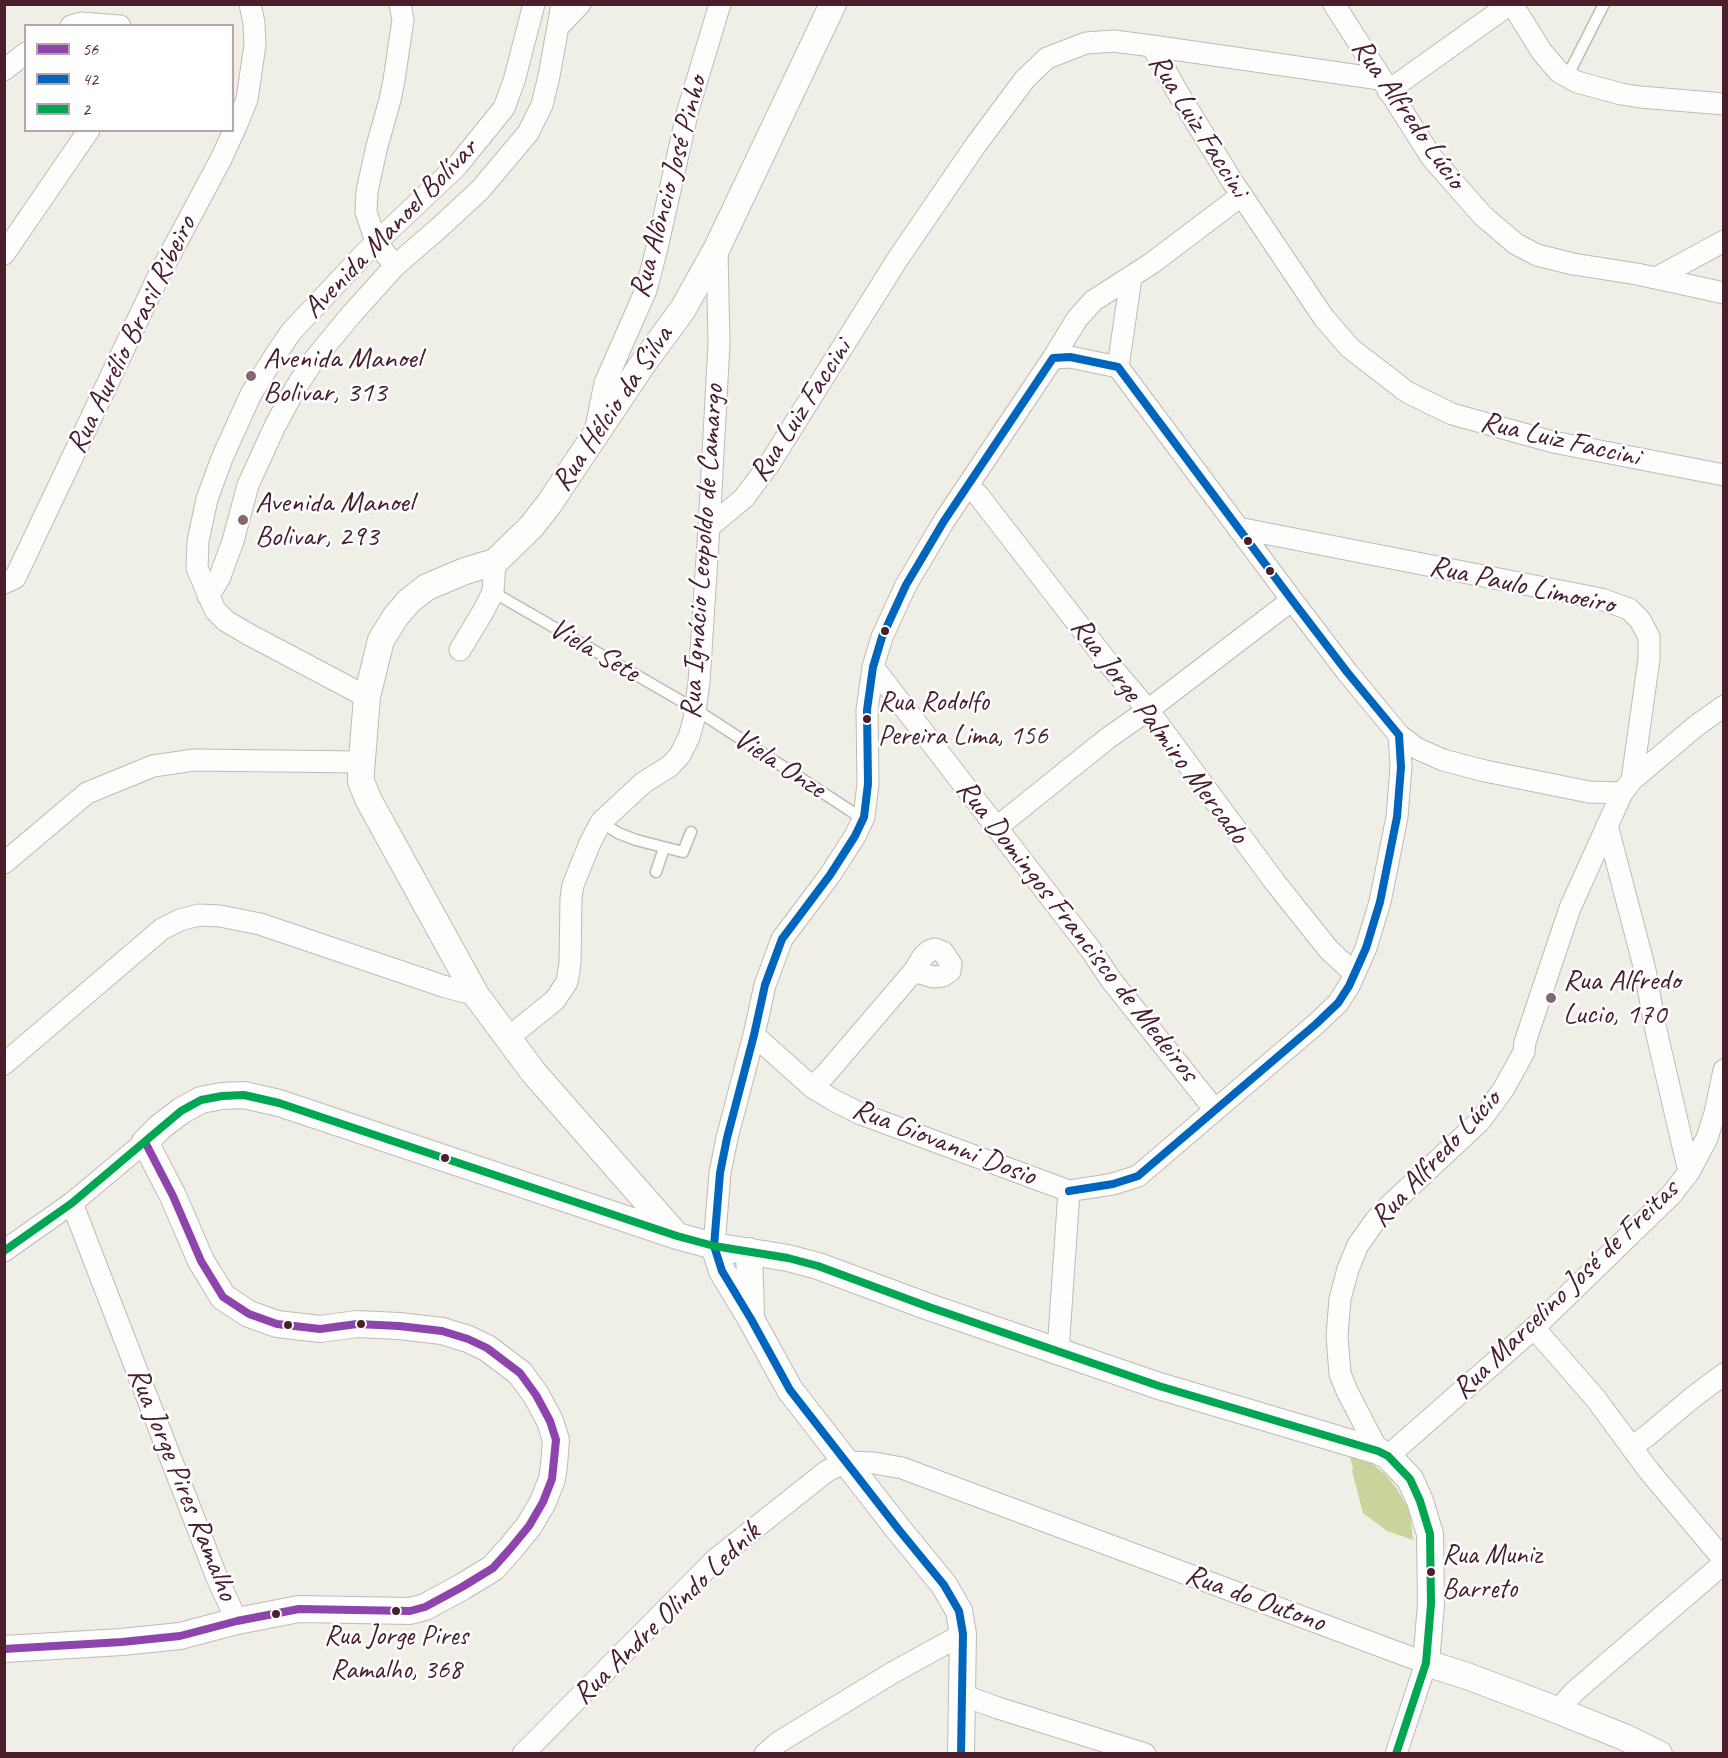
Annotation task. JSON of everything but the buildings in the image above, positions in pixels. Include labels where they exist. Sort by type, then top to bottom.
[{"type":"street","name":"Rua Aurélio Brasil Ribeiro","points":[[234,115],[255,45],[250,4]]},
{"type":"street","points":[[394,266],[376,242],[366,213],[367,191],[390,100],[403,20],[400,4]]},
{"type":"street","name":"Avenida Manoel Bolívar","points":[[208,596],[197,568],[198,541],[207,499],[246,404],[291,332],[376,242],[457,165],[504,108],[514,81],[534,4]]},
{"type":"street","name":"Avenida Manoel Bolívar","points":[[208,596],[219,579],[233,541],[248,485],[275,426],[295,389],[314,361],[394,266],[480,190],[528,133],[542,105],[562,4]]},
{"type":"street","points":[[558,27],[580,4]]},
{"type":"street","name":"Rua Alôncio José Pinho","points":[[594,436],[605,382],[646,290],[686,119],[720,4]]},
{"type":"street","name":"Rua Hélcio da Silva","points":[[677,1236],[534,1073],[476,994],[368,799],[361,781],[367,697],[381,640],[396,616],[409,601],[427,587],[465,571],[495,562],[531,527],[683,309],[717,248],[833,4]]},
{"type":"street","name":"Rua Alfredo Lúcio","points":[[1334,4],[1432,158],[1483,216],[1516,244],[1537,255],[1573,264],[1656,278],[1724,293]]},
{"type":"street","points":[[1152,46],[1196,51],[1384,85],[1457,44],[1511,4],[1542,51],[1560,72],[1577,82],[1620,94],[1724,104]]},
{"type":"street","points":[[78,24],[94,24]]},
{"type":"street","name":"Rua Luiz Faccini","points":[[709,527],[744,498],[770,464],[897,260],[975,146],[1025,80],[1047,58],[1086,43],[1114,41],[1152,46],[1178,93],[1242,195],[1324,318],[1350,348],[1407,392],[1452,414],[1553,442],[1724,475]]},
{"type":"street","points":[[4,70],[24,55]]},
{"type":"street","points":[[4,254],[88,132]]},
{"type":"street","name":"Rua Aurélio Brasil Ribeiro","points":[[4,583],[15,578],[159,275],[221,159],[229,132]]},
{"type":"street","points":[[961,1754],[963,1634],[959,1611],[944,1585],[790,1390],[722,1271],[714,1246],[720,1173],[765,985],[782,939],[830,875],[863,819],[868,784],[867,710],[873,667],[882,637],[906,585],[1077,319],[1093,301],[1131,278],[1242,195]]},
{"type":"street","points":[[1656,278],[1724,241]]},
{"type":"street","name":"Rua Ignácio Leopoldo de Camargo","points":[[508,1038],[555,1000],[567,982],[570,963],[573,885],[601,822],[643,783],[670,766],[680,755],[689,737],[699,682],[709,527],[719,344],[717,248]]},
{"type":"street","points":[[1118,367],[1131,278]]},
{"type":"street","points":[[1053,358],[1070,357],[1118,367],[1347,672],[1399,735],[1416,748],[1443,760],[1485,771],[1589,792],[1627,786]]},
{"type":"street","name":"Rua Jorge Palmiro Mercado","points":[[968,486],[978,495],[1101,654],[1148,710],[1267,872],[1329,950],[1354,973]]},
{"type":"street","name":"Rua Paulo Limoeiro","points":[[1238,528],[1602,599],[1629,609],[1640,620],[1649,637],[1649,658],[1627,786]]},
{"type":"street","points":[[460,650],[493,592],[495,562]]},
{"type":"street","points":[[208,596],[215,610],[226,621],[367,697]]},
{"type":"street","points":[[996,828],[1108,738],[1292,600]]},
{"type":"street","name":"Rua Domingos Francisco de Medeiros","points":[[873,667],[1112,980],[1215,1110]]},
{"type":"street","name":"Rua Alfredo Lúcio","points":[[1383,1454],[1347,1391],[1340,1374],[1337,1336],[1340,1299],[1348,1269],[1358,1245],[1375,1221],[1480,1121],[1508,1082],[1524,1052],[1570,908],[1627,786],[1696,726],[1724,706]]},
{"type":"street","points":[[1069,1191],[1113,1184],[1138,1176],[1338,1003],[1349,986],[1366,948],[1388,868],[1397,817],[1401,766],[1399,735]]},
{"type":"street","points":[[4,863],[87,794],[153,766],[194,760],[362,762]]},
{"type":"street","points":[[1607,825],[1642,959],[1689,1172]]},
{"type":"street","points":[[4,1064],[162,928],[199,915],[220,916],[260,924],[446,987],[476,994]]},
{"type":"street","points":[[812,1087],[825,1075],[914,971]]},
{"type":"street","name":"Rua Giovanni Dosio","points":[[754,1035],[812,1087],[861,1114],[1069,1191],[1058,1351]]},
{"type":"street","name":"Rua Marcelino José de Freitas","points":[[1383,1454],[1534,1328],[1671,1195],[1689,1172],[1707,1138],[1724,1070]]},
{"type":"street","points":[[11,1246],[72,1203],[181,1111],[201,1100],[244,1095],[279,1103],[677,1236],[714,1246],[788,1258],[818,1266],[1159,1386],[1383,1454],[1410,1479],[1420,1501],[1430,1534],[1431,1604],[1426,1663],[1396,1754]]},
{"type":"street","name":"Rua Jorge Pires Ramalho","points":[[72,1203],[217,1578],[237,1622],[299,1609],[410,1611],[425,1607],[493,1568],[529,1526],[543,1502],[552,1479],[556,1440],[541,1404],[520,1373],[487,1348],[468,1338],[442,1331],[357,1324],[320,1329],[277,1324],[249,1314],[223,1297],[201,1261],[173,1196],[145,1142]]},
{"type":"street","points":[[749,1251],[751,1319]]},
{"type":"street","points":[[1534,1328],[1596,1399],[1649,1471],[1724,1561],[1574,1692],[1558,1710]]},
{"type":"street","points":[[1632,1446],[1724,1374]]},
{"type":"street","name":"Rua do Outono","points":[[846,1462],[874,1463],[902,1468],[1558,1710],[1659,1754]]},
{"type":"street","name":"Rua Andre Olindo Lednik","points":[[523,1754],[716,1559],[827,1471],[846,1462]]},
{"type":"street","points":[[4,1649],[180,1636],[237,1622]]},
{"type":"street","points":[[765,1754],[779,1742],[891,1673],[963,1634]]},
{"type":"street","points":[[962,1695],[1145,1754]]},
{"type":"lane","points":[[1568,77],[1604,4]]},
{"type":"lane","name":"Viela Sete","points":[[493,592],[695,709]]},
{"type":"lane","name":"Viela Onze","points":[[695,709],[863,819]]},
{"type":"lane","points":[[601,822],[618,832],[683,852],[691,832]]},
{"type":"lane","points":[[656,872],[664,848]]},
{"type":"green space","points":[[1349,1452],[1357,1454],[1374,1465],[1397,1489],[1410,1511],[1413,1540],[1387,1531],[1363,1513]]},
{"type":"transit line","name":"42","points":[[961,1754],[963,1634],[959,1611],[944,1585],[790,1390],[722,1271],[714,1246],[720,1173],[765,985],[782,939],[830,875],[855,836],[864,817],[868,784],[867,710],[873,667],[882,637],[906,585],[944,521],[1053,358],[1070,357],[1118,367],[1292,600],[1399,735],[1401,767],[1397,817],[1380,902],[1366,948],[1349,986],[1338,1003],[1138,1176],[1113,1184],[1069,1191]]},
{"type":"transit line","name":"2","points":[[4,1251],[72,1203],[181,1111],[201,1100],[244,1095],[279,1103],[677,1236],[714,1246],[788,1258],[818,1266],[929,1307],[1159,1386],[1378,1451],[1388,1456],[1410,1479],[1420,1501],[1430,1534],[1431,1604],[1426,1663],[1396,1754]]},
{"type":"transit line","name":"56","points":[[4,1649],[180,1636],[237,1621],[299,1609],[410,1611],[425,1607],[493,1568],[529,1526],[543,1502],[552,1479],[556,1440],[550,1421],[536,1395],[520,1373],[487,1348],[442,1331],[399,1326],[357,1324],[320,1329],[277,1324],[249,1314],[223,1297],[201,1261],[173,1196],[145,1142]]},
{"type":"place","name":"Avenida Manoel Bolivar, 313","points":[[251,376]]},
{"type":"place","name":"Avenida Manoel Bolivar, 293","points":[[243,520]]},
{"type":"place","name":"Rua Rodolfo Pereira Lima, 156","points":[[867,719]]},
{"type":"place","name":"Rua Alfredo Lucio, 170","points":[[1551,998]]},
{"type":"place","name":"Rua Muniz Barreto","points":[[1431,1572]]},
{"type":"place","name":"Rua Jorge Pires Ramalho, 368","points":[[396,1611]]}]
